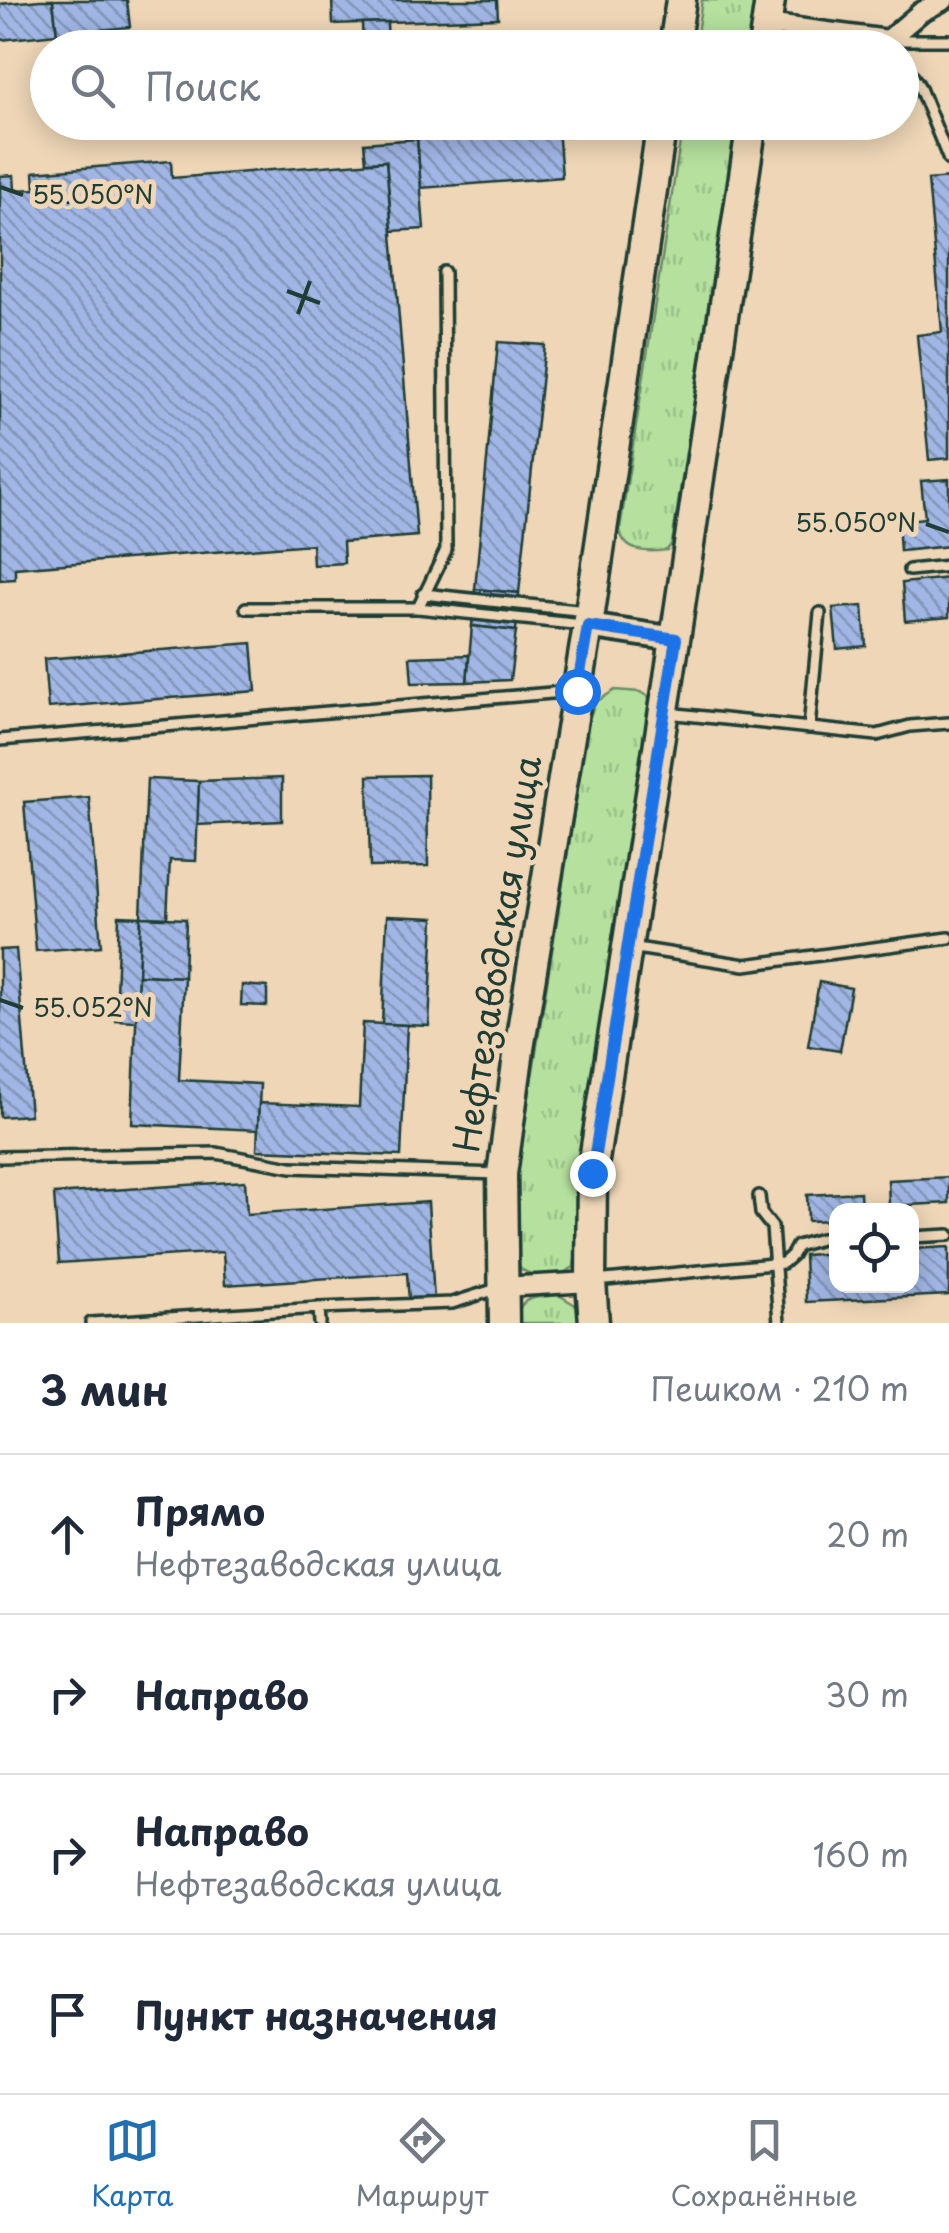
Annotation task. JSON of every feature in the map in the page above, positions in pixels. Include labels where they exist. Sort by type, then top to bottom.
[{"type":"main road","points":[[677,30],[681,0]]},
{"type":"main road","name":"Нефтезаводская улица","points":[[504,1323],[502,1174],[659,140]]},
{"type":"main road","points":[[594,1323],[592,1173],[749,140]]},
{"type":"street","points":[[904,30],[921,12],[944,0]]},
{"type":"street","points":[[766,24],[803,30]]},
{"type":"street","points":[[589,618],[676,639]]},
{"type":"street","points":[[502,1287],[591,1282]]},
{"type":"lane","points":[[919,42],[949,40]]},
{"type":"lane","points":[[919,86],[949,160]]},
{"type":"lane","points":[[418,608],[446,550],[444,272]]},
{"type":"lane","points":[[909,570],[949,566]]},
{"type":"lane","points":[[424,594],[589,618]]},
{"type":"lane","points":[[246,608],[418,608],[589,618]]},
{"type":"lane","points":[[809,728],[820,613]]},
{"type":"lane","points":[[0,740],[577,691]]},
{"type":"lane","points":[[664,712],[877,735],[910,726],[949,723]]},
{"type":"lane","points":[[627,946],[745,966],[949,938]]},
{"type":"lane","points":[[0,1157],[216,1153],[291,1167],[502,1174]]},
{"type":"lane","points":[[759,1196],[761,1214],[772,1226],[779,1323]]},
{"type":"lane","points":[[919,1237],[949,1235]]},
{"type":"lane","points":[[591,1282],[783,1264],[797,1246],[829,1238]]},
{"type":"lane","points":[[91,1323],[452,1303],[502,1287]]},
{"type":"lane","points":[[319,1308],[320,1323]]},
{"type":"green space","points":[[702,0],[755,0],[751,30],[698,30]]},
{"type":"green space","points":[[680,140],[734,140],[672,543],[667,550],[644,551],[626,543],[620,529]]},
{"type":"green space","points":[[615,690],[640,692],[648,696],[651,705],[576,1179],[574,1267],[542,1277],[521,1269],[516,1257],[517,1172],[589,718],[596,702]]},
{"type":"green space","points":[[559,1295],[577,1306],[582,1323],[515,1323],[524,1302]]},
{"type":"building","points":[[53,0],[57,30],[30,30],[30,37],[0,40],[0,4]]},
{"type":"building","points":[[53,0],[127,0],[130,27],[57,30]]},
{"type":"building","points":[[332,0],[497,0],[498,18],[333,24]]},
{"type":"building","points":[[387,22],[387,30],[362,30],[362,23]]},
{"type":"building","points":[[417,140],[559,140],[562,177],[421,188]]},
{"type":"building","points":[[417,140],[424,229],[392,231],[386,161],[366,162],[364,143]]},
{"type":"building","points":[[171,161],[172,178],[386,161],[417,536],[343,542],[344,563],[313,565],[312,544],[15,568],[15,579],[0,580],[0,176],[14,175],[15,190],[35,189],[34,172]]},
{"type":"building","points":[[949,178],[949,458],[929,460],[917,335],[942,332],[928,180]]},
{"type":"building","points":[[498,342],[545,345],[519,593],[475,589]]},
{"type":"building","points":[[949,479],[949,546],[900,551],[898,521],[925,518],[921,481]]},
{"type":"building","points":[[949,578],[949,617],[905,621],[902,583]]},
{"type":"building","points":[[475,589],[519,593],[516,631],[472,626]]},
{"type":"building","points":[[863,606],[866,646],[837,649],[833,608]]},
{"type":"building","points":[[472,626],[516,631],[510,680],[467,682]]},
{"type":"building","points":[[252,643],[256,691],[48,708],[44,659]]},
{"type":"building","points":[[469,655],[467,682],[412,683],[410,657]]},
{"type":"building","points":[[427,775],[428,866],[370,867],[368,776]]},
{"type":"building","points":[[282,778],[282,821],[197,825],[199,781]]},
{"type":"building","points":[[147,779],[199,781],[196,861],[170,860],[167,918],[141,917]]},
{"type":"building","points":[[89,797],[101,946],[36,951],[24,802]]},
{"type":"building","points":[[119,916],[141,917],[136,1021],[115,1020]]},
{"type":"building","points":[[387,916],[434,918],[429,1026],[382,1024]]},
{"type":"building","points":[[141,917],[186,919],[184,977],[138,975]]},
{"type":"building","points":[[16,949],[30,1115],[0,1117],[0,950]]},
{"type":"building","points":[[138,975],[184,977],[179,1080],[260,1084],[258,1130],[132,1124]]},
{"type":"building","points":[[819,982],[851,988],[840,1051],[808,1046]]},
{"type":"building","points":[[242,985],[267,987],[267,1006],[241,1005]]},
{"type":"building","points":[[363,1023],[407,1025],[401,1156],[257,1150],[259,1103],[359,1107]]},
{"type":"building","points":[[949,1177],[949,1203],[889,1203],[888,1180]]},
{"type":"building","points":[[245,1181],[247,1214],[428,1202],[434,1300],[409,1302],[407,1273],[225,1285],[223,1252],[59,1263],[54,1194]]},
{"type":"building","points":[[860,1192],[861,1203],[829,1203],[829,1220],[808,1221],[807,1195]]},
{"type":"building","points":[[949,1247],[949,1295],[806,1302],[804,1255],[829,1253],[829,1293],[919,1293],[919,1249]]},
{"type":"route","points":[[577,691],[588,626],[676,639],[592,1173]]}]
